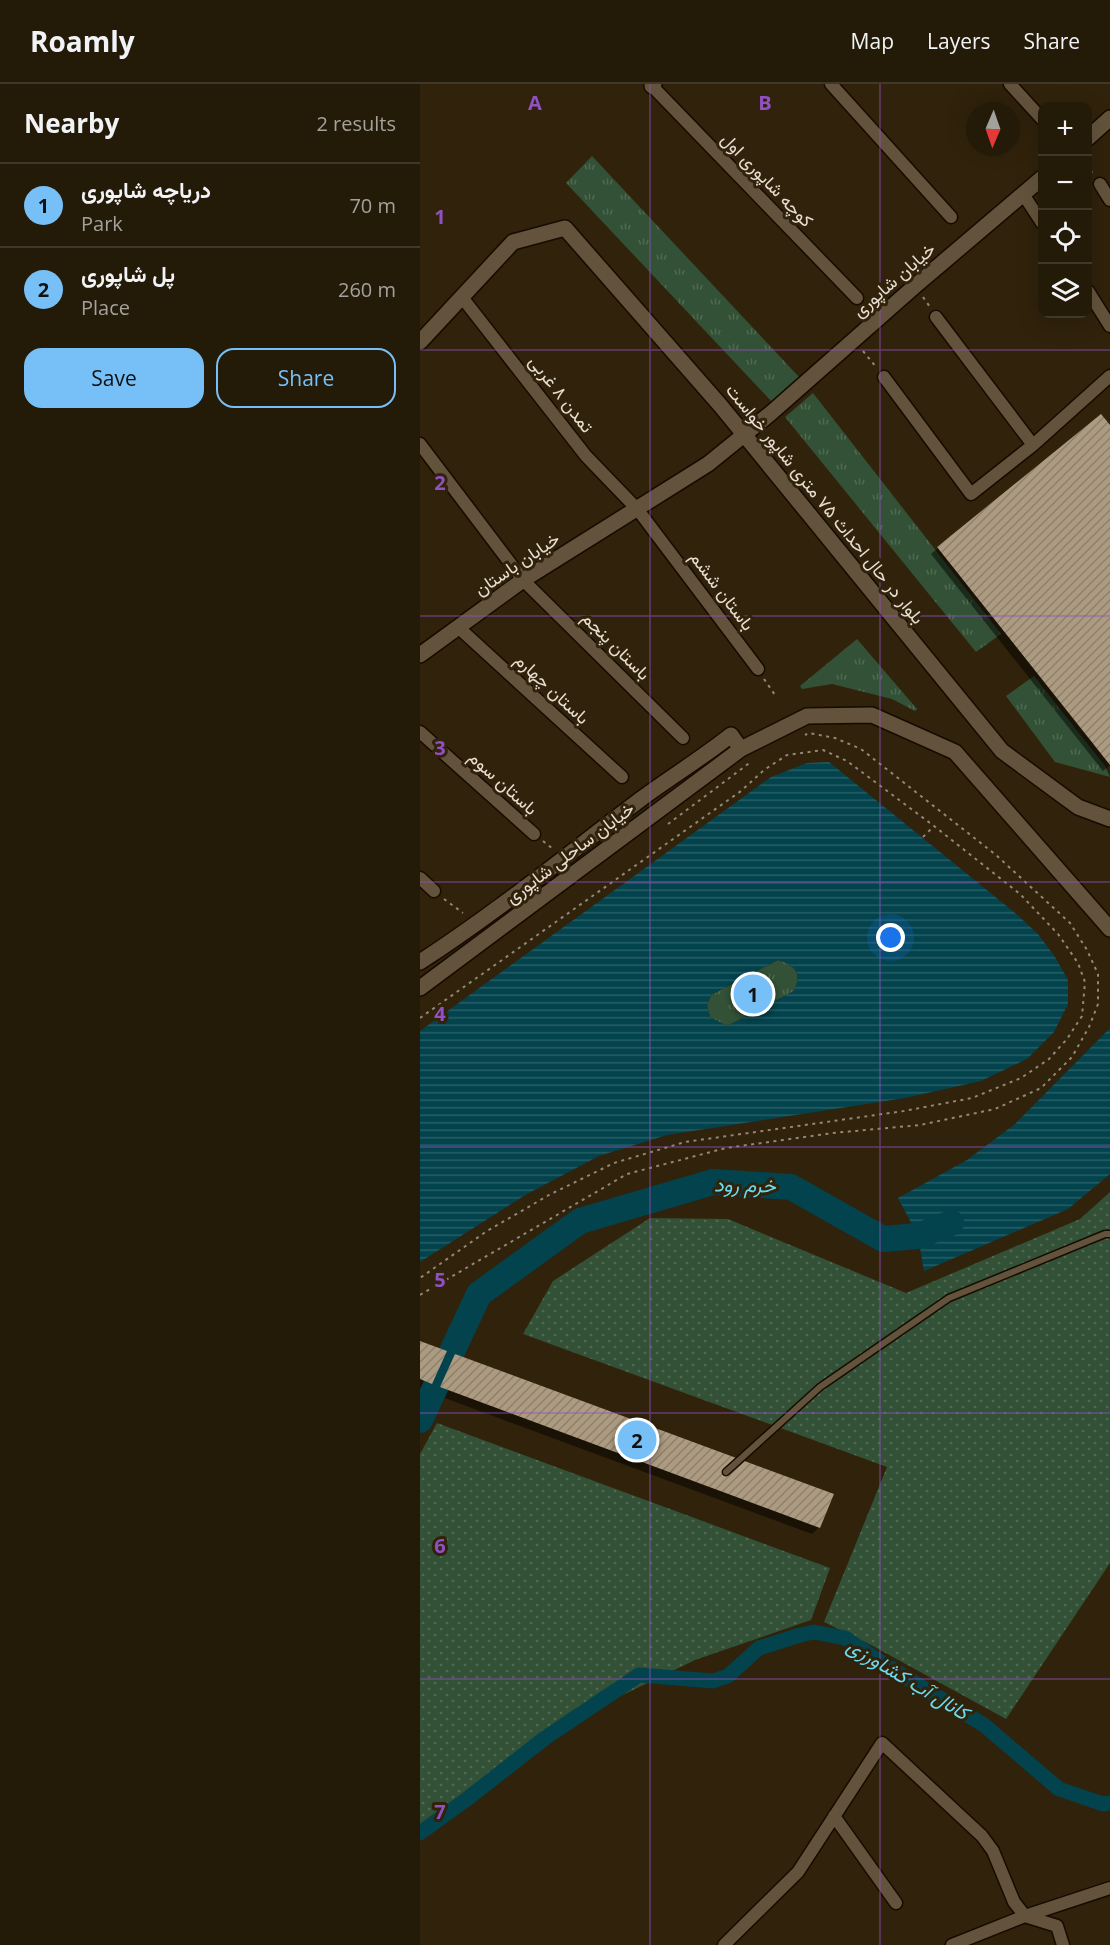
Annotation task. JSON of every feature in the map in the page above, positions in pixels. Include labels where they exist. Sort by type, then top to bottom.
[{"type":"street","points":[[831,84],[951,217]]},
{"type":"street","points":[[1010,84],[1038,116]]},
{"type":"street","name":"کوچه شاپوری اول","points":[[653,85],[857,298]]},
{"type":"street","points":[[1092,134],[1110,118]]},
{"type":"street","name":"خیابان شاپوری","points":[[744,435],[1038,181]]},
{"type":"street","points":[[1100,184],[1110,200]]},
{"type":"street","points":[[1023,194],[1038,217]]},
{"type":"street","name":"بلوار در حال احداث ۷۵ متری شاپور خواست","points":[[461,296],[513,242],[565,228],[744,435],[1002,751],[1078,807],[1110,819]]},
{"type":"street","points":[[422,336],[461,296]]},
{"type":"street","name":"تمدن ۸ غربی","points":[[461,296],[586,456],[638,510]]},
{"type":"street","points":[[1092,297],[1110,326]]},
{"type":"street","points":[[936,317],[1033,445]]},
{"type":"street","points":[[884,376],[971,494],[1033,445],[1110,376]]},
{"type":"street","name":"خیابان باستان","points":[[420,655],[523,580],[638,510],[708,464],[744,435]]},
{"type":"street","name":"باستان پنجم","points":[[420,444],[523,580],[682,738]]},
{"type":"street","name":"باستان ششم","points":[[638,510],[758,669]]},
{"type":"street","name":"باستان چهارم","points":[[459,628],[621,777]]},
{"type":"street","points":[[741,748],[807,716],[872,715],[955,752],[1110,928]]},
{"type":"street","name":"باستان سوم","points":[[420,732],[534,834]]},
{"type":"street","name":"خیابان ساحلی شاپوری","points":[[420,962],[477,924],[730,735],[741,748],[420,988]]},
{"type":"street","points":[[420,878],[434,891]]},
{"type":"street","points":[[477,924],[489,938]]},
{"type":"street","points":[[724,1945],[798,1872],[882,1743],[982,1836],[999,1863],[1014,1902],[1025,1916],[1057,1926],[1063,1945]]},
{"type":"street","points":[[834,1816],[896,1903]]},
{"type":"street","points":[[952,1945],[1025,1916],[1110,1888]]},
{"type":"lane","points":[[726,1472],[820,1387],[949,1298],[1105,1234],[1110,1234]]},
{"type":"path","points":[[915,286],[936,317]]},
{"type":"path","points":[[854,340],[884,376]]},
{"type":"path","points":[[758,669],[775,695]]},
{"type":"path","points":[[420,1295],[627,1174],[726,1148],[833,1133],[920,1125],[995,1109],[1041,1088],[1072,1057],[1089,1027],[1098,1004],[1098,974],[1087,950],[1070,923],[996,855],[861,749],[835,738],[809,734],[799,737]]},
{"type":"path","points":[[420,1018],[741,791],[764,770],[787,755],[823,750],[847,761],[1020,894],[1058,934],[1078,963],[1085,982],[1082,1016],[1066,1040],[1049,1059],[1021,1078],[972,1098],[904,1111],[685,1142],[614,1163],[549,1195],[488,1231],[420,1278]]},
{"type":"path","points":[[660,829],[752,761]]},
{"type":"path","points":[[923,837],[934,826]]},
{"type":"path","name":"باستان سوم","points":[[534,834],[564,858]]},
{"type":"path","points":[[434,891],[477,924]]},
{"type":"green space","points":[[592,156],[800,378],[772,402],[566,183]]},
{"type":"green space","points":[[813,393],[1001,634],[976,652],[785,417]]},
{"type":"green space","points":[[857,639],[917,709],[915,711],[892,699],[832,684],[802,689],[800,686]]},
{"type":"green space","points":[[1034,676],[1105,766],[1110,777],[1055,762],[1006,696]]},
{"type":"green space","points":[[778,960],[796,971],[797,980],[794,991],[727,1026],[710,1017],[707,1005],[711,995]]},
{"type":"green space","points":[[1110,1192],[1110,1563],[1006,1719],[871,1645],[824,1622],[887,1467],[523,1334],[553,1281],[650,1218],[728,1219],[906,1293],[1080,1219]]},
{"type":"green space","points":[[437,1423],[830,1568],[811,1620],[695,1660],[534,1738],[420,1834],[420,1454]]},
{"type":"water","points":[[829,762],[1038,934],[1068,980],[1068,1004],[1054,1032],[1027,1059],[981,1081],[905,1098],[667,1135],[599,1156],[527,1194],[420,1262],[420,1031],[771,777],[807,763]],"holes":[[[778,960],[796,971],[797,980],[794,991],[727,1026],[710,1017],[707,1005],[711,995]]]},
{"type":"water","points":[[1110,1028],[1110,1174],[1068,1209],[924,1271],[918,1236],[898,1198],[967,1160],[1015,1124]]},
{"type":"building","points":[[1101,414],[1110,425],[1110,765],[937,547]]},
{"type":"building","points":[[420,1341],[447,1351],[432,1384],[420,1379]]},
{"type":"building","points":[[455,1354],[834,1494],[820,1528],[440,1387]]},
{"type":"waterway","name":"خرم رود","points":[[420,1420],[479,1294],[580,1221],[713,1182],[791,1187],[883,1239],[918,1236],[951,1223]]},
{"type":"waterway","name":"کانال آب کشاورزی","points":[[420,1833],[545,1738],[639,1675],[713,1681],[728,1676],[759,1648],[814,1632],[845,1638],[984,1725],[1059,1789],[1103,1804],[1110,1803]]},
{"type":"place","name":"دریاچه شاپوری","points":[[753,994]]},
{"type":"place","name":"پل شاپوری","points":[[637,1440]]}]
